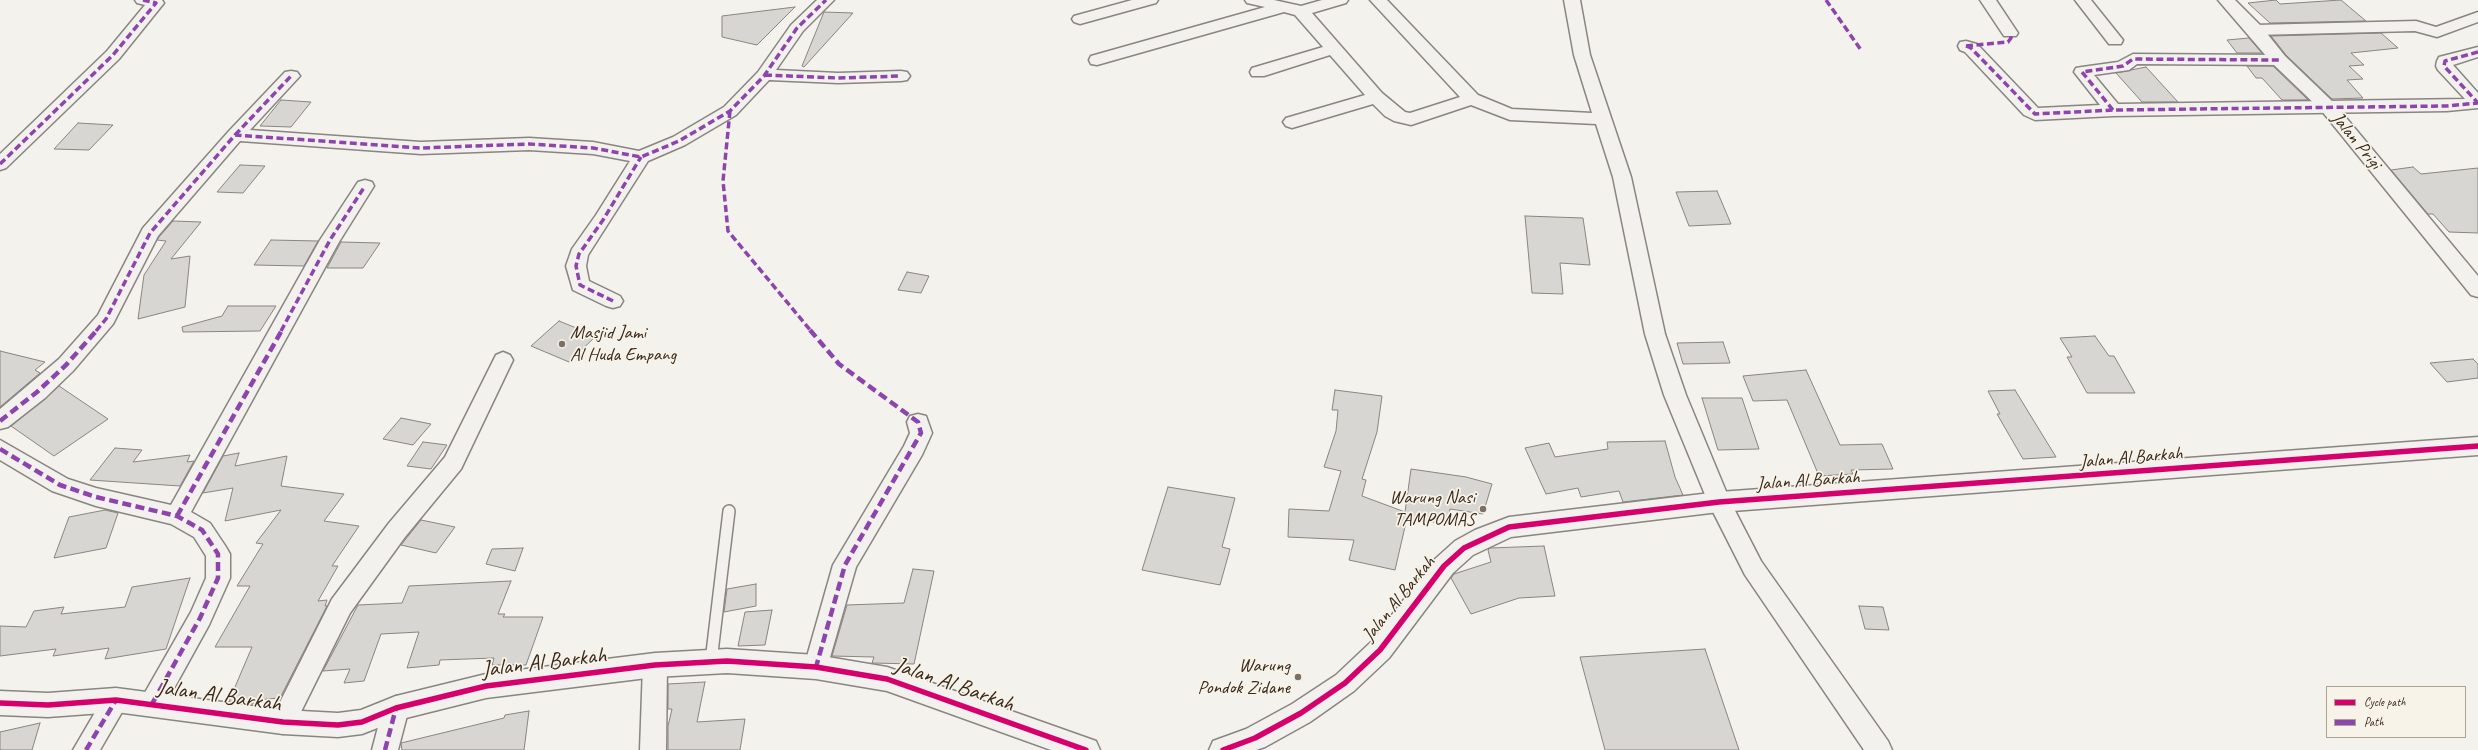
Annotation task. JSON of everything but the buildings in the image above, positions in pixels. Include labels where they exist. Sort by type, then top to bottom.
[{"type":"street","points":[[235,135],[421,148],[529,144],[593,148],[641,157],[679,141],[730,111],[765,75],[797,28],[826,0]]},
{"type":"street","points":[[1080,19],[1150,0]]},
{"type":"street","points":[[1252,0],[1301,11],[1340,0]]},
{"type":"street","points":[[1378,0],[1472,99],[1510,114],[1602,119]]},
{"type":"street","points":[[1572,0],[1582,55],[1622,177],[1655,334],[1664,363],[1719,502],[1739,543],[1772,599],[1879,750]]},
{"type":"street","points":[[1988,0],[2010,33]]},
{"type":"street","points":[[2083,0],[2115,40]]},
{"type":"street","name":"Jalan Prigi","points":[[2226,0],[2255,30],[2279,60],[2327,106],[2478,290]]},
{"type":"street","points":[[0,164],[113,55],[153,1]]},
{"type":"street","points":[[1097,60],[1284,7]]},
{"type":"street","points":[[1301,11],[1390,112],[1400,117],[1412,119],[1472,99]]},
{"type":"street","points":[[2255,30],[2416,26],[2437,32],[2477,17]]},
{"type":"street","points":[[1966,46],[1971,48],[2030,111],[2035,114],[2113,110],[2327,106],[2447,106],[2478,102],[2444,66],[2445,61],[2478,52]]},
{"type":"street","points":[[1258,72],[1333,49]]},
{"type":"street","points":[[2113,110],[2082,72],[2123,66],[2133,59],[2279,60]]},
{"type":"street","points":[[765,75],[838,78],[901,76]]},
{"type":"street","points":[[0,421],[37,392],[66,365],[106,319],[150,233],[235,135],[291,76]]},
{"type":"street","points":[[1292,122],[1376,97]]},
{"type":"street","points":[[613,301],[580,285],[576,266],[578,254],[603,220],[641,157]]},
{"type":"street","points":[[177,516],[267,357],[330,240],[365,186]]},
{"type":"street","points":[[283,722],[342,606],[397,530],[453,463],[503,360]]},
{"type":"street","points":[[816,667],[845,565],[914,449],[921,433],[918,422]]},
{"type":"street","name":"Jalan Al Barkah","points":[[1223,750],[1255,738],[1301,713],[1345,683],[1380,650],[1444,566],[1464,548],[1484,537],[1509,527],[1540,522],[1719,502],[2017,482],[2478,446]]},
{"type":"street","points":[[0,449],[60,485],[96,497],[177,516],[202,530],[218,554],[218,578],[200,618],[152,704]]},
{"type":"street","name":"Jalan Al Barkah","points":[[0,703],[48,705],[116,700],[283,722],[338,725],[362,722],[396,708],[486,686],[655,666],[711,661],[816,667],[887,679],[1086,750]]},
{"type":"street","points":[[653,750],[655,666]]},
{"type":"street","points":[[86,750],[116,700]]},
{"type":"street","points":[[385,750],[396,708]]},
{"type":"lane","points":[[711,661],[729,511]]},
{"type":"marked path","points":[[0,164],[113,55],[156,3],[143,0]]},
{"type":"marked path","points":[[0,421],[37,392],[66,365],[106,319],[150,233],[235,135],[421,148],[529,144],[593,148],[641,157],[679,141],[730,111],[764,76],[797,28],[826,0]]},
{"type":"marked path","points":[[1826,0],[1861,50]]},
{"type":"marked path","points":[[1966,46],[2008,42],[2011,38],[2010,33]]},
{"type":"marked path","points":[[1966,46],[1971,48],[2030,111],[2035,114],[2113,110],[2447,106],[2478,103]]},
{"type":"marked path","points":[[2478,52],[2445,61],[2444,66],[2478,103]]},
{"type":"marked path","points":[[2113,110],[2082,72],[2123,66],[2133,59],[2279,60]]},
{"type":"marked path","points":[[765,75],[838,78],[901,76]]},
{"type":"marked path","points":[[235,135],[291,76]]},
{"type":"marked path","points":[[730,111],[723,181],[728,231],[839,364],[918,422],[921,433],[845,565],[816,667]]},
{"type":"marked path","points":[[613,301],[580,285],[576,266],[579,254],[603,220],[641,157]]},
{"type":"marked path","points":[[177,516],[267,357],[330,240],[365,186]]},
{"type":"marked path","points":[[0,449],[60,485],[96,497],[177,516],[202,530],[218,554],[218,578],[200,618],[152,704]]},
{"type":"marked path","points":[[86,750],[116,700]]},
{"type":"marked path","points":[[385,750],[396,708]]},
{"type":"cycle path","points":[[1223,750],[1255,738],[1301,713],[1345,683],[1380,650],[1444,566],[1464,548],[1484,537],[1509,527],[1719,502],[2025,481],[2478,446]]},
{"type":"cycle path","points":[[0,703],[48,705],[116,700],[283,722],[338,725],[362,722],[396,708],[486,686],[655,665],[727,661],[816,667],[887,679],[1086,750]]},
{"type":"place","name":"Masjid Jami Al Huda Empang","points":[[562,344]]},
{"type":"place","name":"Warung Nasi TAMPOMAS","points":[[1483,509]]},
{"type":"place","name":"Warung Pondok Zidane","points":[[1298,677]]}]
